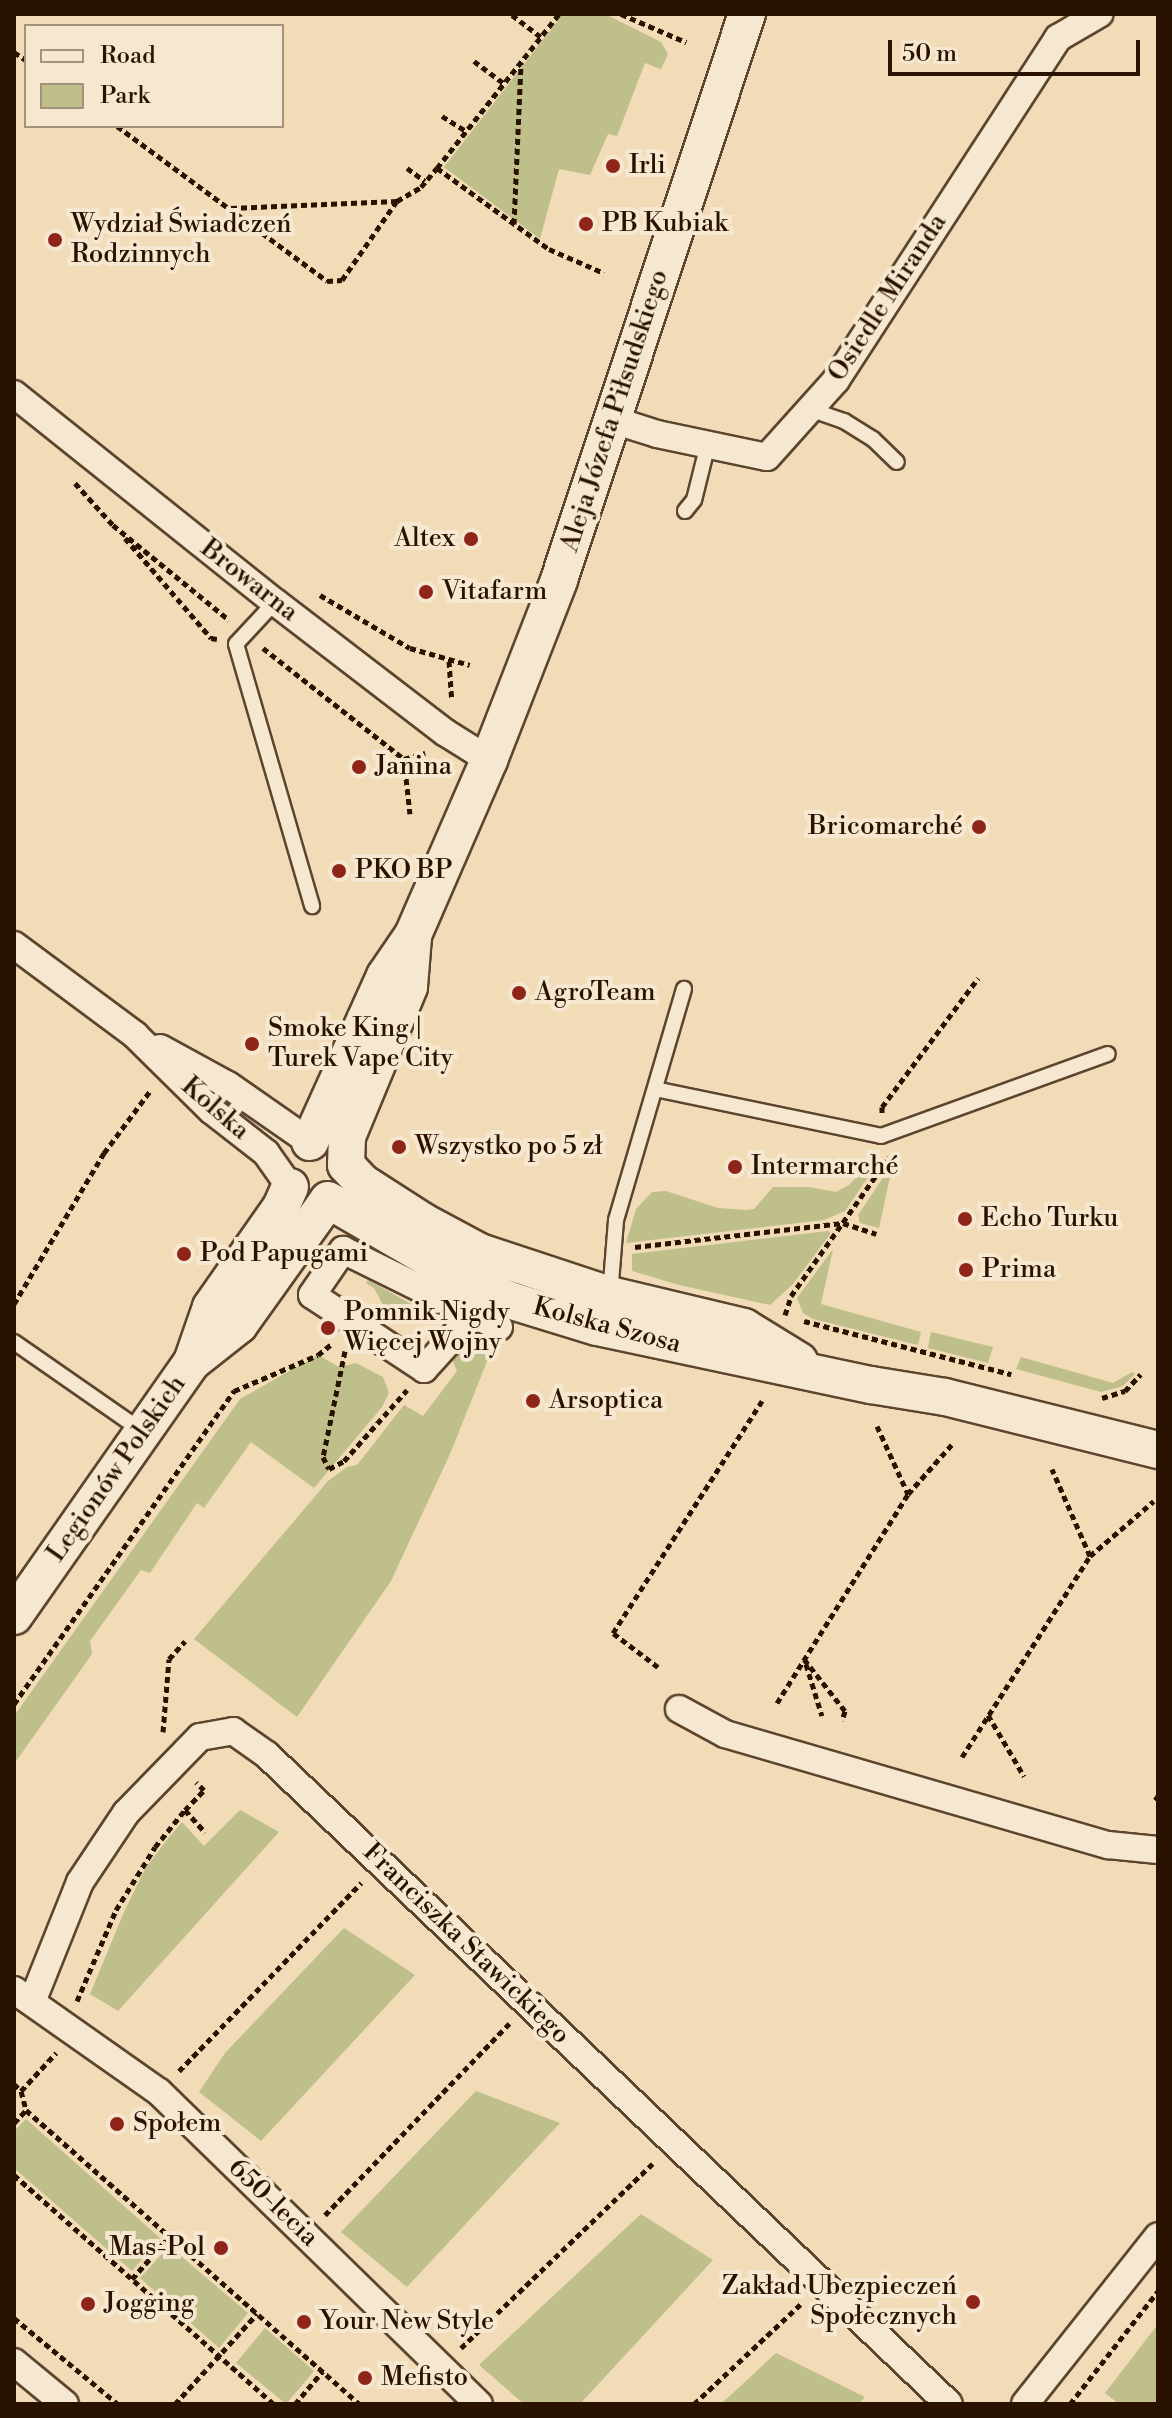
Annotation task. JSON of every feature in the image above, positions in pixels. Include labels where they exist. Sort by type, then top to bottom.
[{"type":"street","name":"Aleja Józefa Piłsudskiego","points":[[310,1142],[385,976],[413,935],[489,760],[559,580],[747,14]]},
{"type":"street","name":"Osiedle Miranda","points":[[613,420],[767,457],[836,380],[1058,38],[1099,14]]},
{"type":"street","name":"Browarna","points":[[14,394],[275,602],[446,733],[489,760]]},
{"type":"street","name":"Aleja Józefa Piłsudskiego","points":[[346,1165],[347,1137],[409,987],[413,935]]},
{"type":"street","name":"Kolska","points":[[14,945],[135,1035],[211,1110],[266,1153],[290,1187]]},
{"type":"street","name":"Kolska","points":[[135,1035],[228,1085],[310,1142]]},
{"type":"street","points":[[310,1142],[330,1145],[346,1165],[345,1181],[328,1200],[311,1202],[290,1187],[288,1161],[300,1146],[310,1142]]},
{"type":"street","name":"Kolska Szosa","points":[[346,1165],[363,1183],[424,1222],[480,1252],[610,1295],[744,1327],[814,1371]]},
{"type":"street","name":"Legionów Polskich","points":[[14,1616],[192,1362],[211,1307],[281,1207],[290,1187]]},
{"type":"street","name":"Kolska Szosa","points":[[328,1200],[468,1281],[509,1300],[654,1340],[871,1385],[945,1397],[1157,1446]]},
{"type":"street","name":"Legionów Polskich","points":[[192,1362],[239,1325],[328,1200]]},
{"type":"street","points":[[473,1315],[424,1369],[312,1295],[343,1250],[499,1327]]},
{"type":"street","points":[[679,1709],[725,1734],[1108,1845],[1158,1850]]},
{"type":"street","name":"Franciszka Stawickiego","points":[[23,1996],[80,1882],[126,1813],[200,1737],[233,1731],[267,1755],[949,2404]]},
{"type":"street","name":"650-lecia","points":[[23,1996],[159,2092],[479,2404]]},
{"type":"street","points":[[1025,2404],[1158,2236]]},
{"type":"street","points":[[14,2362],[65,2404]]},
{"type":"lane","points":[[812,410],[844,421],[873,439],[897,462]]},
{"type":"lane","points":[[685,511],[694,500],[708,444]]},
{"type":"lane","points":[[275,602],[236,644],[312,906]]},
{"type":"lane","points":[[610,1295],[616,1220],[684,989]]},
{"type":"lane","points":[[655,1089],[881,1136],[1108,1054]]},
{"type":"lane","points":[[14,1342],[143,1432]]},
{"type":"path","points":[[120,128],[327,281],[342,280],[397,201],[425,182],[559,14]]},
{"type":"path","points":[[621,14],[686,42]]},
{"type":"path","points":[[512,15],[541,37]]},
{"type":"path","points":[[474,61],[504,84]]},
{"type":"path","points":[[514,224],[521,61]]},
{"type":"path","points":[[442,116],[466,131]]},
{"type":"path","points":[[407,168],[425,182]]},
{"type":"path","points":[[437,168],[549,249],[604,273]]},
{"type":"path","points":[[230,208],[397,201]]},
{"type":"path","points":[[113,525],[211,638],[236,644]]},
{"type":"path","points":[[262,647],[404,759],[410,814]]},
{"type":"path","points":[[453,714],[449,661],[470,665]]},
{"type":"path","points":[[404,759],[437,749]]},
{"type":"path","points":[[14,1304],[104,1153],[156,1084]]},
{"type":"path","points":[[614,1248],[843,1223],[876,1234]]},
{"type":"path","points":[[770,1312],[1013,1375]]},
{"type":"path","points":[[355,1324],[339,1367],[323,1457],[329,1469],[344,1461],[424,1369]]},
{"type":"path","points":[[14,1704],[234,1391],[318,1355],[355,1324]]},
{"type":"path","points":[[1089,1394],[1104,1398],[1115,1395],[1125,1391],[1141,1374]]},
{"type":"path","points":[[658,1667],[613,1633],[762,1401]]},
{"type":"path","points":[[877,1426],[908,1494]]},
{"type":"path","points":[[777,1703],[908,1494],[954,1442]]},
{"type":"path","points":[[1052,1469],[1090,1556]]},
{"type":"path","points":[[962,1757],[1090,1556],[1154,1501]]},
{"type":"path","points":[[804,1659],[822,1716]]},
{"type":"path","points":[[804,1659],[845,1711],[842,1721]]},
{"type":"path","points":[[988,1715],[1024,1776]]},
{"type":"path","points":[[74,2010],[83,1981],[116,1910],[155,1847],[185,1810],[205,1832]]},
{"type":"path","points":[[178,2072],[363,1881]]},
{"type":"path","points":[[315,2226],[521,2011]]},
{"type":"path","points":[[21,2091],[61,2046]]},
{"type":"path","points":[[14,2084],[21,2091],[26,2110],[360,2404]]},
{"type":"path","points":[[14,2123],[26,2110]]},
{"type":"path","points":[[452,2357],[656,2160]]},
{"type":"path","points":[[14,2175],[274,2404]]},
{"type":"path","points":[[132,2279],[169,2237]]},
{"type":"path","points":[[1070,2404],[1158,2291]]},
{"type":"path","points":[[694,2404],[804,2301]]},
{"type":"path","points":[[175,2404],[257,2314]]},
{"type":"path","points":[[14,2318],[118,2404]]},
{"type":"path","points":[[295,2404],[323,2371]]},
{"type":"green space","points":[[563,14],[605,14],[661,42],[668,54],[661,69],[645,63],[617,136],[608,134],[590,175],[559,169],[540,239],[444,167]]},
{"type":"green space","points":[[879,1161],[845,1211],[824,1220],[626,1243],[636,1209],[652,1192],[666,1191],[718,1208],[747,1210],[754,1209],[773,1187],[809,1187],[836,1192],[849,1185],[871,1162]]},
{"type":"green space","points":[[893,1163],[879,1228],[860,1223],[858,1215]]},
{"type":"green space","points":[[831,1233],[793,1284],[770,1305],[632,1271],[632,1254]]},
{"type":"green space","points":[[833,1249],[821,1304],[921,1332],[918,1345],[813,1319],[803,1313],[797,1298]]},
{"type":"green space","points":[[368,1280],[424,1311],[421,1316],[392,1322],[374,1288],[366,1283]]},
{"type":"green space","points":[[931,1332],[993,1347],[988,1363],[928,1348]]},
{"type":"green space","points":[[459,1339],[490,1354],[450,1454],[391,1581],[297,1717],[194,1639],[328,1481],[347,1467],[357,1465],[404,1405],[423,1416],[457,1371],[448,1349]]},
{"type":"green space","points":[[318,1355],[339,1367],[356,1363],[383,1377],[389,1393],[382,1407],[314,1488],[251,1442],[204,1508],[197,1503],[150,1573],[141,1570],[90,1641],[92,1654],[14,1764],[14,1716],[240,1399]]},
{"type":"green space","points":[[1021,1357],[1113,1383],[1132,1372],[1135,1374],[1123,1386],[1101,1392],[1016,1369]]},
{"type":"green space","points":[[240,1810],[279,1832],[118,2011],[90,1994],[145,1869],[166,1841],[182,1822],[204,1846]]},
{"type":"green space","points":[[344,1928],[415,1975],[261,2141],[199,2092],[225,2053]]},
{"type":"green space","points":[[476,2091],[560,2123],[407,2287],[341,2232]]},
{"type":"green space","points":[[26,2119],[160,2238],[132,2271],[14,2168],[14,2131]]},
{"type":"green space","points":[[641,2214],[713,2260],[580,2404],[524,2404],[479,2365]]},
{"type":"green space","points":[[169,2246],[248,2313],[219,2348],[140,2278]]},
{"type":"green space","points":[[1158,2324],[1158,2404],[1119,2404],[1105,2393]]},
{"type":"green space","points":[[265,2328],[314,2371],[286,2404],[236,2363]]},
{"type":"green space","points":[[776,2353],[865,2397],[859,2404],[721,2404]]},
{"type":"place","name":"Irli","points":[[613,166]]},
{"type":"place","name":"PB Kubiak","points":[[586,224]]},
{"type":"place","name":"Wydział Świadczeń Rodzinnych","points":[[55,240]]},
{"type":"place","name":"Altex","points":[[471,539]]},
{"type":"place","name":"Vitafarm","points":[[426,592]]},
{"type":"place","name":"Janina","points":[[359,767]]},
{"type":"place","name":"Bricomarché","points":[[979,827]]},
{"type":"place","name":"PKO BP","points":[[339,871]]},
{"type":"place","name":"AgroTeam","points":[[519,993]]},
{"type":"place","name":"Smoke King | Turek Vape City","points":[[252,1044]]},
{"type":"place","name":"Wszystko po 5 zł","points":[[399,1147]]},
{"type":"place","name":"Intermarché","points":[[735,1167]]},
{"type":"place","name":"Echo Turku","points":[[965,1219]]},
{"type":"place","name":"Pod Papugami","points":[[184,1254]]},
{"type":"place","name":"Prima","points":[[966,1270]]},
{"type":"place","name":"Pomnik Nigdy Więcej Wojny","points":[[328,1328]]},
{"type":"place","name":"Arsoptica","points":[[533,1401]]},
{"type":"place","name":"Społem","points":[[117,2124]]},
{"type":"place","name":"Mas-Pol","points":[[221,2248]]},
{"type":"place","name":"Zakład Ubezpieczeń Społecznych","points":[[973,2302]]},
{"type":"place","name":"Jogging","points":[[88,2304]]},
{"type":"place","name":"Your New Style","points":[[304,2322]]},
{"type":"place","name":"Mefisto","points":[[365,2378]]}]
